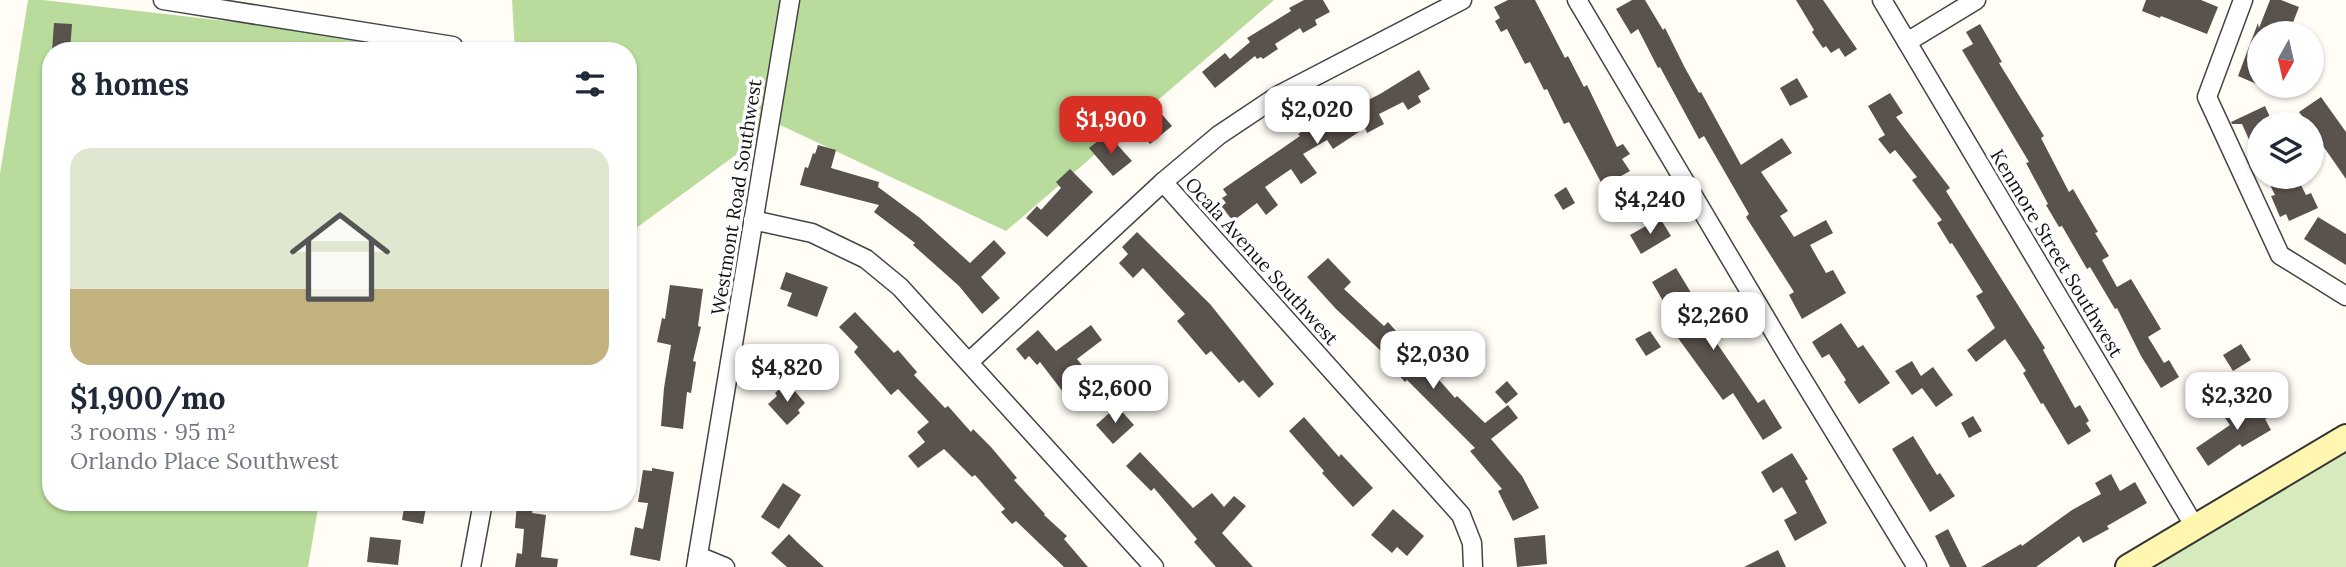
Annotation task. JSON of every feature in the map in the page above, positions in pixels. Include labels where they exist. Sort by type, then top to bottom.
[{"type":"main road","points":[[2128,567],[2346,437]]},
{"type":"street","points":[[163,0],[428,42]]},
{"type":"street","name":"Westmont Road Southwest","points":[[697,561],[790,0]]},
{"type":"street","points":[[969,362],[1163,182],[1219,135],[1279,95],[1462,0]]},
{"type":"street","points":[[1577,0],[1917,567]]},
{"type":"street","name":"Kenmore Street Southwest","points":[[1882,0],[2195,527]]},
{"type":"street","points":[[1907,42],[1976,0]]},
{"type":"street","points":[[2243,0],[2207,97],[2280,255],[2346,296]]},
{"type":"street","name":"Ocala Avenue Southwest","points":[[1163,182],[1461,515],[1472,543],[1473,567]]},
{"type":"street","points":[[753,220],[812,233],[866,259],[900,287],[1154,567]]},
{"type":"street","points":[[471,567],[481,511]]},
{"type":"street","points":[[697,561],[725,567]]},
{"type":"green space","points":[[28,0],[409,42],[42,42],[42,511],[317,511],[308,567],[0,567],[0,174]]},
{"type":"green space","points":[[512,0],[1274,0],[1006,231],[778,124],[637,227],[637,42],[514,42]]},
{"type":"green space","points":[[2346,436],[2346,567],[2121,567]]},
{"type":"building","points":[[1304,0],[1323,0],[1330,12],[1315,20],[1317,25],[1303,33],[1300,28],[1275,44],[1278,49],[1263,59],[1257,59],[1255,56],[1215,88],[1202,72],[1225,53],[1230,59],[1250,42],[1247,38]]},
{"type":"building","points":[[1508,0],[1535,0],[1565,58],[1568,56],[1584,87],[1587,85],[1617,147],[1623,144],[1630,154],[1622,159],[1630,171],[1603,186],[1569,122],[1564,124],[1530,62],[1525,64],[1507,29],[1501,32],[1495,21],[1500,18],[1494,7]]},
{"type":"building","points":[[1632,0],[1645,0],[1663,30],[1665,28],[1741,165],[1782,138],[1792,153],[1761,172],[1788,211],[1780,216],[1794,237],[1826,220],[1833,233],[1810,245],[1826,273],[1833,270],[1846,293],[1802,319],[1789,295],[1794,292],[1746,217],[1749,214],[1704,136],[1699,139],[1638,29],[1631,34],[1616,9]]},
{"type":"building","points":[[1796,0],[1823,0],[1857,49],[1845,57],[1839,48],[1831,53],[1826,46],[1823,48]]},
{"type":"building","points":[[2146,0],[2201,0],[2218,7],[2207,34],[2142,11]]},
{"type":"building","points":[[2270,0],[2281,0],[2299,7],[2294,21],[2262,21]]},
{"type":"building","points":[[54,23],[72,24],[71,42],[53,42]]},
{"type":"building","points":[[1980,24],[2002,62],[1999,63],[2044,136],[2041,138],[2069,192],[2073,189],[2098,232],[2095,233],[2109,256],[2102,260],[2117,287],[2131,279],[2161,329],[2148,337],[2164,363],[2169,360],[2179,377],[2161,388],[2141,356],[2117,308],[2115,309],[2090,267],[2087,269],[2062,226],[2059,227],[2046,205],[2048,204],[2026,163],[2029,162],[1962,50],[1973,44],[1966,32]]},
{"type":"building","points":[[2247,52],[2247,80],[2238,76]]},
{"type":"building","points":[[1419,70],[1430,89],[1418,96],[1421,102],[1408,110],[1403,102],[1379,114],[1384,124],[1367,133],[1365,128],[1333,149],[1327,140],[1303,154],[1317,173],[1301,184],[1291,169],[1265,187],[1278,205],[1266,215],[1257,203],[1233,221],[1221,206],[1226,203],[1222,198],[1227,195],[1223,189],[1300,136],[1298,134],[1336,110],[1339,115]]},
{"type":"building","points":[[1797,78],[1808,97],[1790,106],[1780,88]]},
{"type":"building","points":[[1890,93],[1903,113],[1896,117],[1950,188],[1946,191],[2045,348],[2043,350],[2075,408],[2080,405],[2089,421],[2086,423],[2091,431],[2068,445],[2043,403],[2041,404],[2023,373],[2026,371],[2005,339],[1976,362],[1967,350],[1995,328],[1976,296],[1983,292],[1937,223],[1942,220],[1912,180],[1917,177],[1895,150],[1890,154],[1878,139],[1885,135],[1868,106]]},
{"type":"building","points":[[2322,98],[2346,132],[2346,179],[2324,147],[2324,112],[2299,112]]},
{"type":"building","points":[[2265,106],[2268,112],[2252,112]]},
{"type":"building","points":[[1152,111],[1155,114],[1159,111],[1172,126],[1150,144],[1135,126]]},
{"type":"building","points":[[2247,114],[2247,135],[2242,124],[2231,122]]},
{"type":"building","points":[[1102,138],[1108,146],[1114,141],[1132,161],[1113,176],[1089,148]]},
{"type":"building","points":[[818,145],[836,150],[831,168],[879,182],[878,187],[920,218],[970,263],[994,240],[1006,253],[981,277],[1000,298],[982,314],[959,286],[913,245],[915,243],[874,212],[879,205],[800,185],[805,167],[808,168]]},
{"type":"building","points":[[1070,169],[1093,192],[1047,237],[1026,218],[1037,206],[1041,210],[1061,188],[1056,182]]},
{"type":"building","points":[[1566,187],[1575,203],[1563,210],[1554,195]]},
{"type":"building","points":[[2272,189],[2303,189],[2306,195],[2311,193],[2318,208],[2289,221],[2286,214],[2280,217],[2271,196],[2275,195]]},
{"type":"building","points":[[2318,217],[2346,234],[2346,265],[2304,239]]},
{"type":"building","points":[[1660,218],[1671,236],[1641,254],[1630,235]]},
{"type":"building","points":[[1137,232],[1210,304],[1274,384],[1259,398],[1243,380],[1239,383],[1211,351],[1206,355],[1177,321],[1185,314],[1143,268],[1133,278],[1119,263],[1128,254],[1122,247]]},
{"type":"building","points":[[1328,258],[1351,282],[1344,289],[1384,326],[1388,322],[1455,398],[1457,396],[1485,423],[1508,405],[1518,418],[1491,439],[1522,476],[1539,508],[1513,521],[1498,491],[1502,489],[1470,451],[1475,448],[1407,380],[1405,382],[1392,368],[1396,365],[1336,309],[1307,277]]},
{"type":"building","points":[[1676,268],[1701,309],[1705,306],[1725,336],[1716,342],[1758,403],[1764,399],[1782,428],[1763,440],[1733,393],[1723,400],[1678,338],[1694,327],[1680,307],[1670,313],[1652,282]]},
{"type":"building","points":[[786,272],[828,287],[817,317],[787,306],[792,293],[780,289]]},
{"type":"building","points":[[670,285],[703,289],[698,326],[701,327],[693,361],[696,362],[691,393],[687,392],[683,429],[661,426],[671,345],[657,342],[662,318],[665,319]]},
{"type":"building","points":[[855,312],[894,353],[898,350],[917,372],[914,375],[945,408],[948,406],[971,432],[973,429],[991,447],[1017,478],[1014,480],[1044,515],[1067,536],[1064,539],[1088,567],[1064,567],[1016,521],[1012,524],[1001,512],[1005,509],[975,475],[972,477],[944,449],[918,468],[908,456],[925,442],[917,432],[929,422],[898,389],[891,395],[854,352],[858,347],[839,327]]},
{"type":"building","points":[[1841,323],[1858,348],[1863,345],[1890,383],[1859,404],[1829,354],[1822,358],[1812,342]]},
{"type":"building","points":[[1091,325],[1102,340],[1077,359],[1096,383],[1085,391],[1088,395],[1073,405],[1040,362],[1037,365],[1029,356],[1025,360],[1016,349],[1038,330],[1056,351]]},
{"type":"building","points":[[1650,331],[1661,347],[1646,356],[1635,339]]},
{"type":"building","points":[[2241,344],[2251,360],[2233,371],[2223,355]]},
{"type":"building","points":[[1912,361],[1921,376],[1933,367],[1953,395],[1936,407],[1922,388],[1912,395],[1895,371]]},
{"type":"building","points":[[1507,381],[1518,394],[1506,404],[1495,392]]},
{"type":"building","points":[[787,382],[805,403],[798,410],[800,413],[787,425],[768,404]]},
{"type":"building","points":[[2259,398],[2270,417],[2265,419],[2271,430],[2242,447],[2240,444],[2208,466],[2196,448],[2230,425],[2225,418]]},
{"type":"building","points":[[1117,406],[1134,425],[1113,444],[1096,425]]},
{"type":"building","points":[[1973,416],[1982,431],[1969,438],[1961,423]]},
{"type":"building","points":[[1304,417],[1339,457],[1341,454],[1373,488],[1353,507],[1289,431]]},
{"type":"building","points":[[1913,436],[1937,475],[1940,473],[1955,496],[1930,512],[1892,449]]},
{"type":"building","points":[[1140,452],[1193,508],[1212,493],[1224,507],[1234,496],[1246,506],[1222,533],[1253,567],[1216,567],[1194,542],[1197,539],[1154,488],[1151,491],[1126,466]]},
{"type":"building","points":[[1792,453],[1808,479],[1805,481],[1827,523],[1795,541],[1784,520],[1797,513],[1782,487],[1773,493],[1761,472]]},
{"type":"building","points":[[652,468],[674,472],[660,561],[630,555],[635,527],[643,529],[648,503],[638,502],[643,470],[652,471]]},
{"type":"building","points":[[2111,474],[2120,491],[2135,482],[2147,503],[2083,543],[2079,536],[2036,567],[1981,567],[2021,544],[2022,546],[2072,510],[2101,494],[2095,483]]},
{"type":"building","points":[[783,483],[801,495],[779,529],[761,517]]},
{"type":"building","points":[[1393,509],[1424,536],[1407,556],[1397,547],[1392,553],[1371,535]]},
{"type":"building","points":[[404,511],[425,511],[423,524],[402,520]]},
{"type":"building","points":[[516,511],[532,511],[546,515],[541,557],[558,559],[557,567],[515,567],[517,553],[522,554],[524,529],[515,528]]},
{"type":"building","points":[[1948,529],[1967,567],[1950,567],[1935,536]]},
{"type":"building","points":[[789,534],[824,567],[787,567],[771,553]]},
{"type":"building","points":[[1545,535],[1547,564],[1517,567],[1514,538]]},
{"type":"building","points":[[370,537],[401,540],[398,565],[367,562]]},
{"type":"building","points":[[1778,550],[1786,567],[1744,567]]}]
